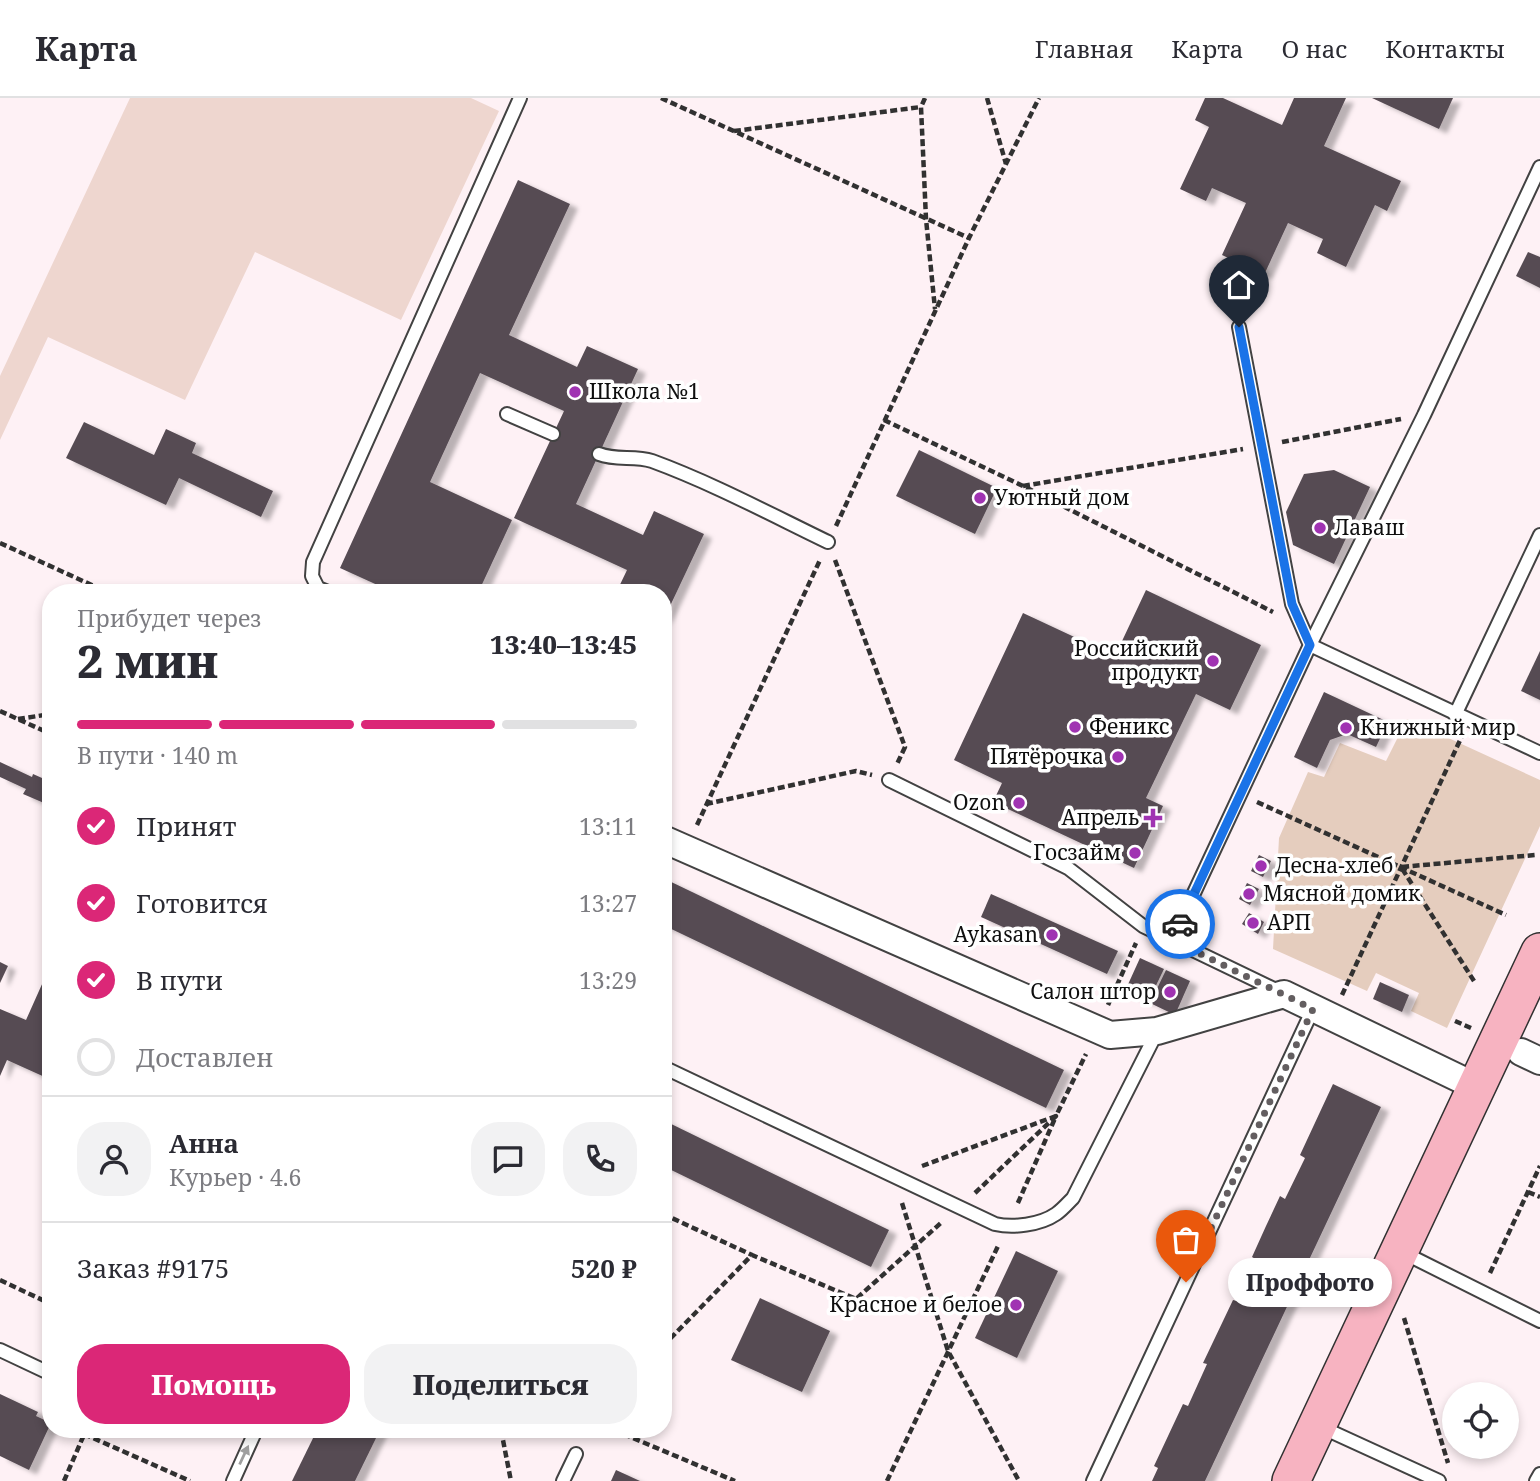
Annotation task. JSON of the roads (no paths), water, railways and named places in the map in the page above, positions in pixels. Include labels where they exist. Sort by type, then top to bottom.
[{"type":"street","points":[[675,843],[1110,1035],[1157,1031],[1284,994],[1476,1087]]},
{"type":"street","points":[[1291,1481],[1540,952]]},
{"type":"lane","points":[[316,584],[312,576],[313,562],[520,98]]},
{"type":"lane","points":[[1172,940],[1540,166]]},
{"type":"lane","points":[[1239,327],[1292,604],[1310,645],[1540,753]]},
{"type":"lane","points":[[508,415],[553,434]]},
{"type":"lane","points":[[599,454],[611,459],[648,459],[752,504],[828,542]]},
{"type":"lane","points":[[1455,715],[1540,535]]},
{"type":"lane","points":[[890,780],[1068,868],[1143,926],[1284,994]]},
{"type":"lane","points":[[1093,1481],[1322,1013]]},
{"type":"lane","points":[[672,1071],[960,1208],[1007,1227],[1055,1215],[1073,1198],[1157,1031]]},
{"type":"lane","points":[[1394,1261],[1482,1292],[1540,1321]]},
{"type":"lane","points":[[0,1350],[42,1370]]},
{"type":"lane","points":[[1318,1425],[1439,1481]]},
{"type":"lane","points":[[233,1481],[252,1438]]},
{"type":"lane","points":[[563,1481],[576,1454]]},
{"type":"lane","points":[[1536,1481],[1540,1474]]},
{"type":"place","name":"Школа №1","points":[[575,392]]},
{"type":"place","name":"Уютный дом","points":[[980,498]]},
{"type":"place","name":"Лаваш","points":[[1320,528]]},
{"type":"place","name":"Российский продукт","points":[[1213,661]]},
{"type":"place","name":"Феникс","points":[[1075,727]]},
{"type":"place","name":"Книжный мир","points":[[1346,728]]},
{"type":"place","name":"Пятёрочка","points":[[1118,757]]},
{"type":"place","name":"Ozon","points":[[1019,803]]},
{"type":"place","name":"Апрель","points":[[1153,818]]},
{"type":"place","name":"Госзайм","points":[[1135,853]]},
{"type":"place","name":"Десна-хлеб","points":[[1261,866]]},
{"type":"place","name":"Мясной домик","points":[[1249,894]]},
{"type":"place","name":"АРП","points":[[1253,923]]},
{"type":"place","name":"Aykasan","points":[[1052,935]]},
{"type":"place","name":"Салон штор","points":[[1170,992]]},
{"type":"place","name":"Проффото","points":[[1186,1282]]},
{"type":"place","name":"Красное и белое","points":[[1016,1305]]}]
